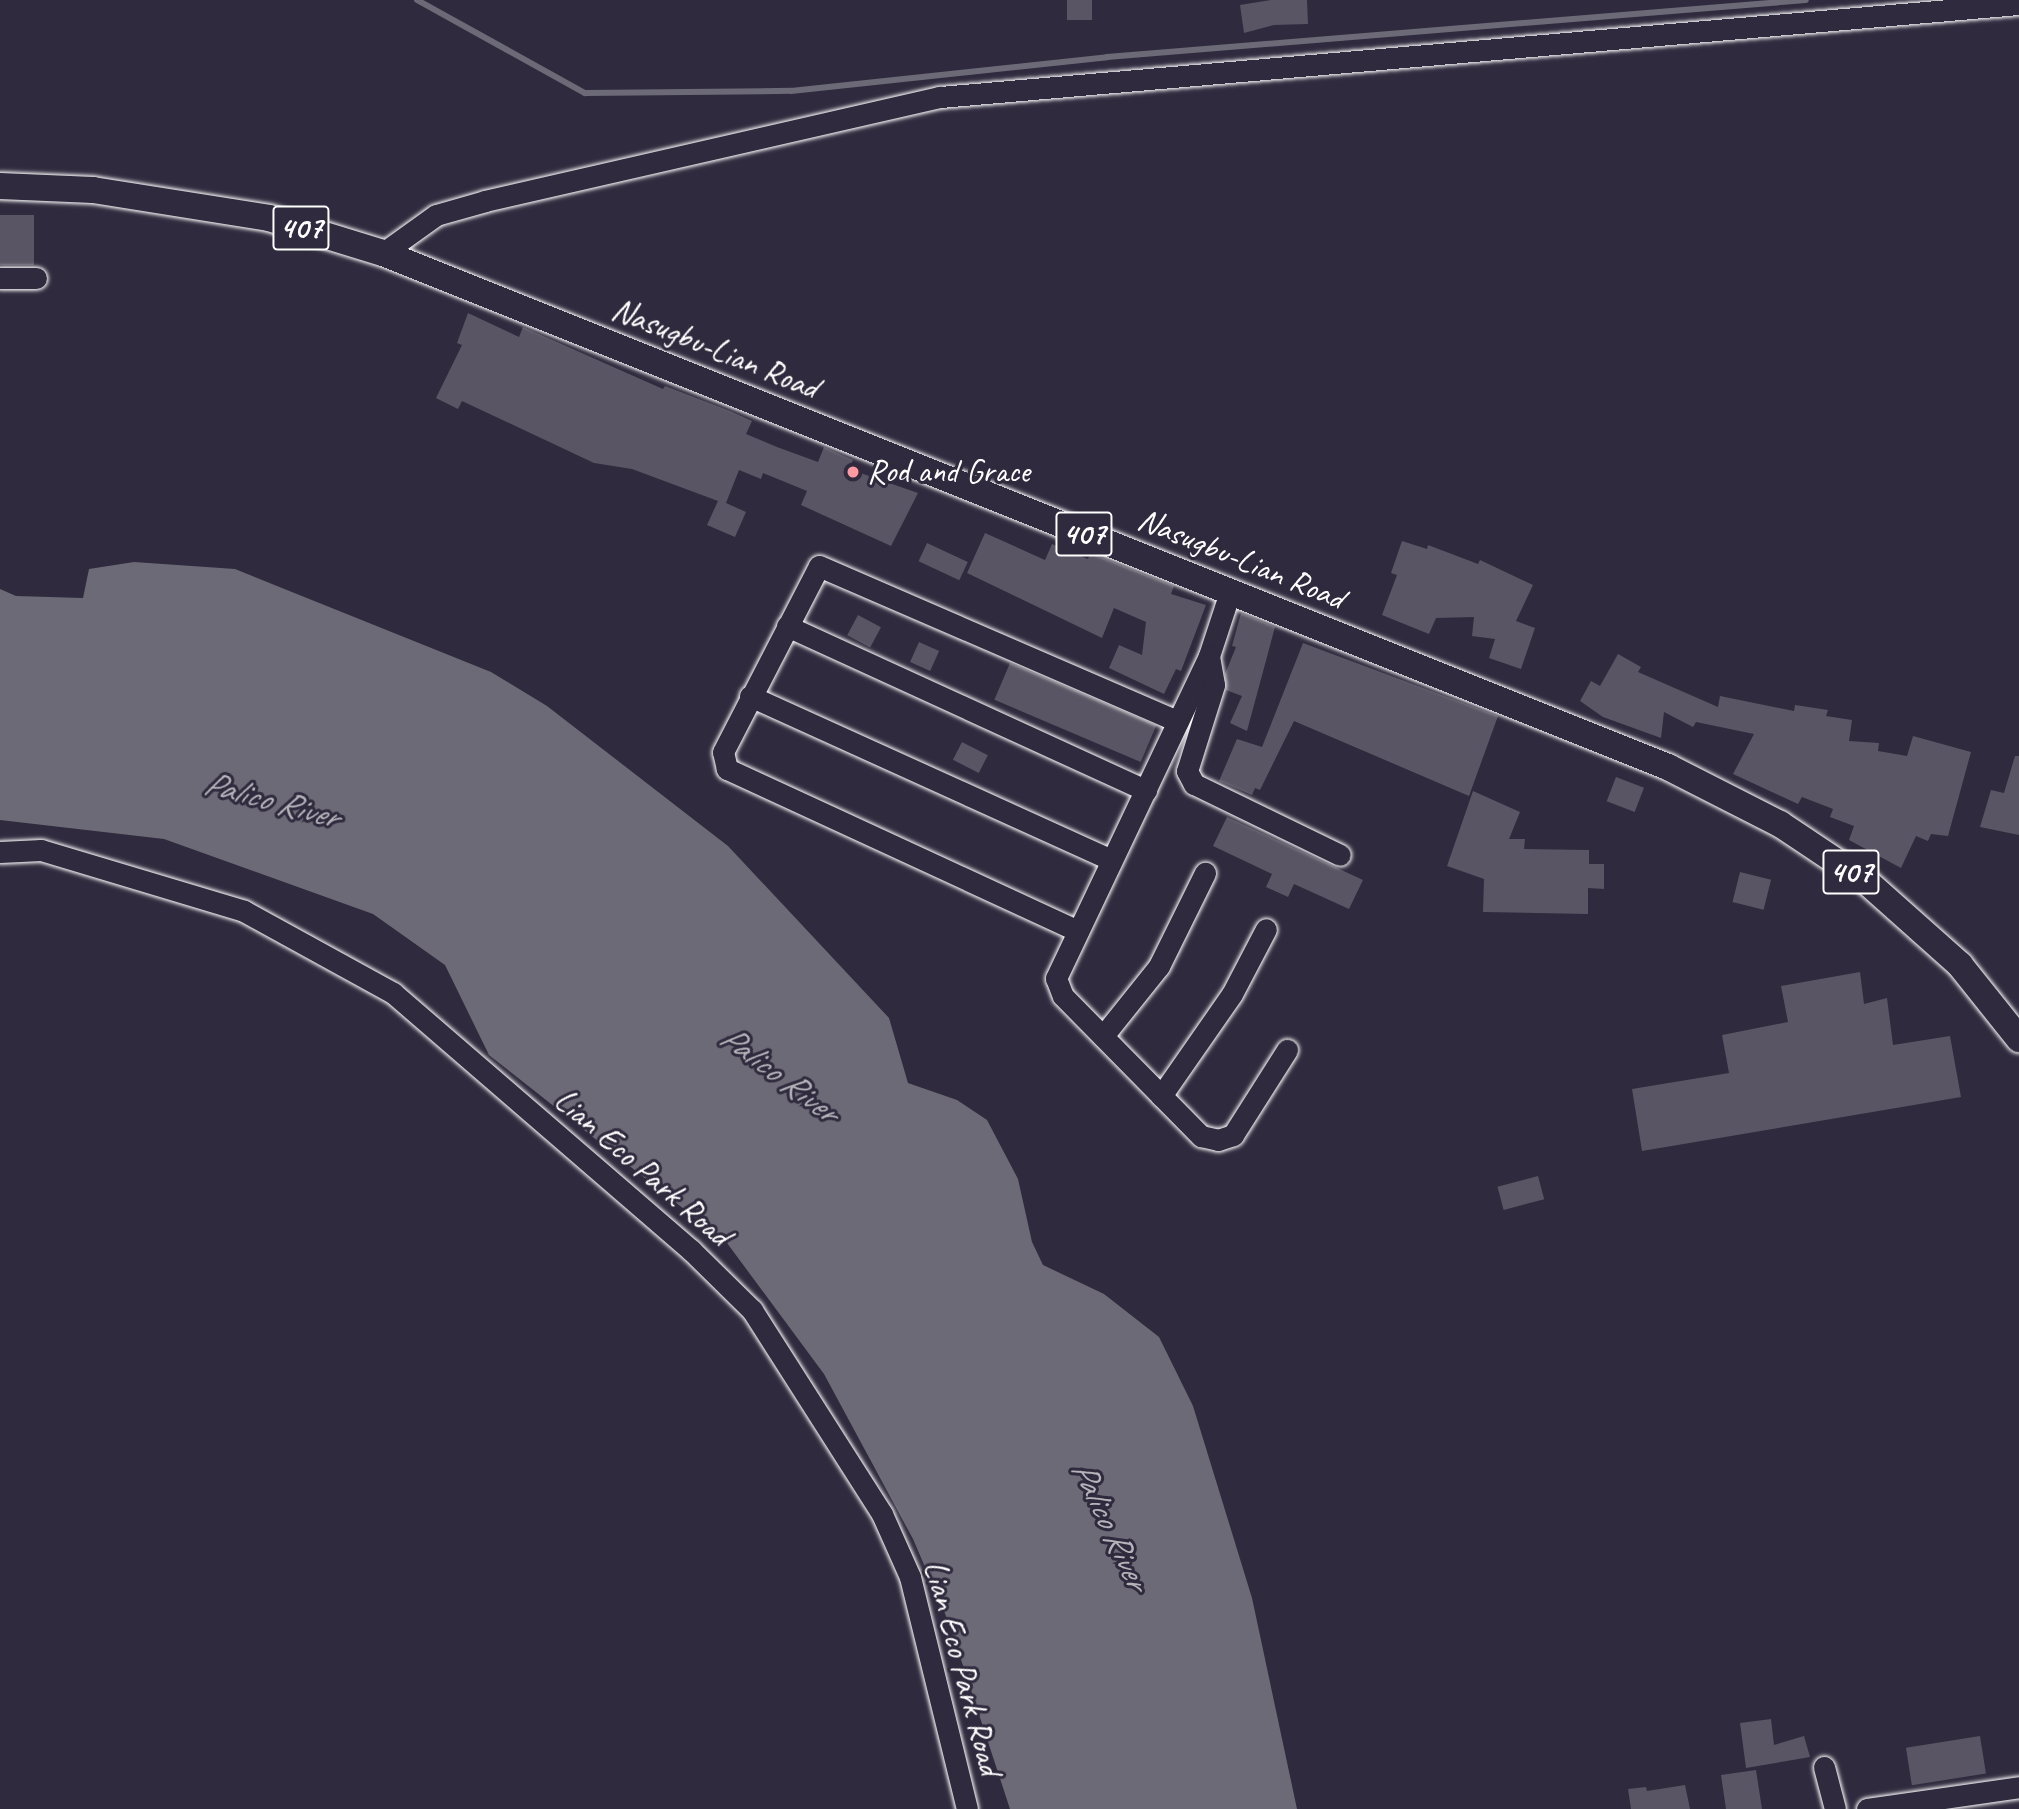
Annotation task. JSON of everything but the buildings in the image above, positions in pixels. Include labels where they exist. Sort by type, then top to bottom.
[{"type":"main road","name":"Nasugbu-Lian Road","points":[[0,186],[93,190],[269,218],[383,253],[1668,767],[1780,824],[1867,883],[1916,922],[1959,965],[2019,1039]]},
{"type":"street","points":[[383,253],[436,215],[485,201],[940,97],[2019,4]]},
{"type":"street","points":[[0,278],[36,278]]},
{"type":"street","points":[[1078,931],[727,769],[723,752],[819,566],[1178,721]]},
{"type":"street","points":[[1230,592],[1209,656],[1056,978],[1063,996],[1201,1136],[1218,1140],[1233,1135],[1287,1050]]},
{"type":"street","points":[[787,626],[1146,790]]},
{"type":"street","points":[[1209,656],[1214,685],[1186,771],[1194,784],[1340,855]]},
{"type":"street","points":[[750,696],[1112,860]]},
{"type":"street","name":"Lian Eco Park Road","points":[[0,852],[41,850],[244,911],[393,993],[691,1250],[752,1310],[882,1514],[910,1577],[967,1809]]},
{"type":"street","points":[[1103,1036],[1159,966],[1205,873]]},
{"type":"street","points":[[1161,1096],[1232,994],[1266,929]]},
{"type":"street","points":[[1824,1767],[1835,1809]]},
{"type":"street","points":[[1867,1809],[2019,1787]]},
{"type":"water","name":"Palico River","points":[[134,562],[235,569],[491,672],[547,706],[728,846],[889,1018],[908,1083],[957,1100],[987,1120],[1018,1179],[1032,1242],[1043,1265],[1104,1294],[1159,1337],[1193,1406],[1252,1598],[1297,1809],[1010,1809],[949,1623],[913,1539],[824,1374],[727,1243],[489,1055],[445,965],[373,914],[164,839],[0,820],[0,589],[16,596],[83,598],[89,569]]},
{"type":"waterway","points":[[417,0],[585,93],[791,91],[1107,57],[1806,0]]},
{"type":"place","name":"Rod and Grace","points":[[853,472]]}]
